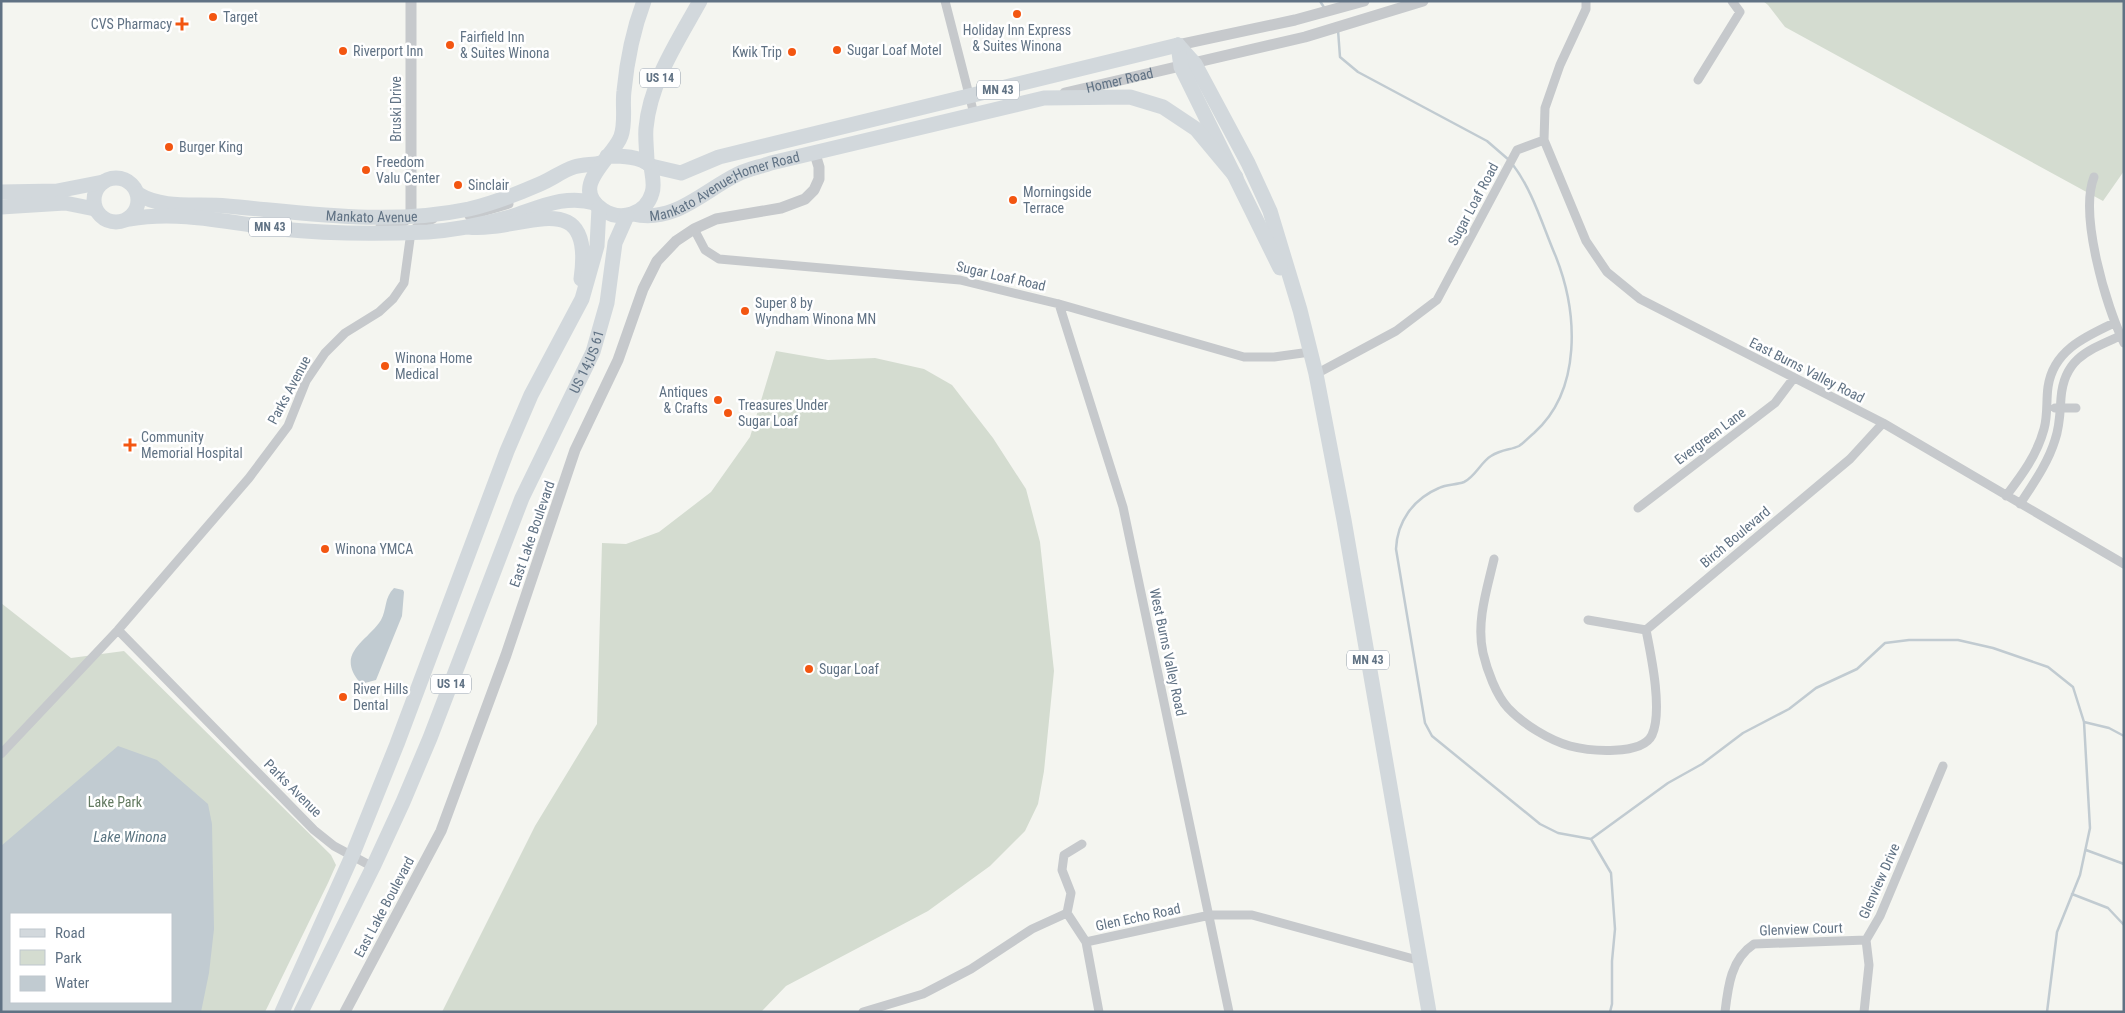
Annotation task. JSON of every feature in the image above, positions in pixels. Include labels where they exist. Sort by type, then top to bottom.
[{"type":"main road","name":"US 14;US 61","points":[[352,856],[397,744],[507,451],[531,395],[570,325],[582,299],[593,267],[599,230],[597,206],[590,187],[592,176],[621,138],[627,62],[644,1]]},
{"type":"main road","name":"US 14;US 61","points":[[373,867],[430,738],[522,498],[593,352],[607,303],[615,243],[630,215],[643,208],[652,193],[646,129],[655,89],[670,55],[700,1]]},
{"type":"main road","name":"Homer Road","points":[[817,134],[1178,45]]},
{"type":"main road","name":"MN 43","points":[[1178,45],[1236,177],[1300,310]]},
{"type":"main road","name":"MN 43","points":[[1188,65],[1248,162],[1270,211],[1300,310],[1316,374],[1429,1012]]},
{"type":"main road","name":"MN 43","points":[[1044,98],[1130,97],[1162,107],[1196,128],[1236,177]]},
{"type":"main road","name":"Homer Road","points":[[815,154],[1044,98]]},
{"type":"main road","name":"Mankato Avenue;Homer Road","points":[[649,164],[681,173],[719,157],[817,134]]},
{"type":"main road","name":"Mankato Avenue;Homer Road","points":[[630,215],[646,217],[680,209],[739,173],[771,163],[815,154]]},
{"type":"main road","points":[[604,159],[622,156],[649,164]]},
{"type":"main road","name":"Mankato Avenue","points":[[1,192],[57,191],[116,178],[124,179],[132,184],[138,194],[151,201],[167,204],[226,206],[329,216],[411,216],[469,208],[520,193],[572,168],[604,159]]},
{"type":"main road","points":[[95,209],[95,193],[103,182]]},
{"type":"main road","points":[[129,219],[138,207],[138,194]]},
{"type":"main road","name":"Mankato Avenue","points":[[1,207],[65,203],[95,209],[99,215],[109,222],[184,216],[323,232],[411,232],[468,227],[511,217],[560,200],[578,199],[597,206]]},
{"type":"main road","points":[[597,206],[613,216],[630,215]]},
{"type":"main road","points":[[468,227],[495,228],[544,217],[561,220],[571,225],[581,238],[584,253],[581,280],[570,325]]},
{"type":"main road","name":"US 14","points":[[282,1012],[352,856]]},
{"type":"main road","name":"US 14","points":[[301,1012],[373,867]]},
{"type":"street","name":"Bruski Drive","points":[[411,1],[411,216]]},
{"type":"street","points":[[945,1],[974,114]]},
{"type":"street","name":"Homer Road","points":[[1044,98],[1304,37],[1423,1]]},
{"type":"street","points":[[1544,140],[1545,108],[1560,65],[1586,9],[1586,1]]},
{"type":"street","points":[[1698,80],[1740,12],[1732,1]]},
{"type":"street","name":"Homer Road","points":[[1178,45],[1295,20],[1358,3]]},
{"type":"street","name":"Sugar Loaf Road","points":[[1316,374],[1396,331],[1437,300],[1517,150],[1544,140]]},
{"type":"street","name":"East Burns Valley Road","points":[[1544,140],[1586,241],[1608,272],[1640,299],[1883,424],[2124,564]]},
{"type":"street","name":"East Lake Boulevard","points":[[345,1012],[442,831],[506,655],[575,450],[626,341],[649,276],[665,251],[694,229],[716,219],[781,208],[805,199],[814,190],[819,179],[819,167],[815,154]]},
{"type":"street","points":[[2020,504],[2038,476],[2055,440],[2064,379],[2078,358],[2084,353],[2122,339],[2114,323],[2094,246],[2088,203],[2094,177]]},
{"type":"street","points":[[411,232],[419,225],[430,220],[480,214],[497,209],[511,203],[520,193]]},
{"type":"street","points":[[323,232],[392,226],[403,223],[411,216]]},
{"type":"street","name":"Sugar Loaf Road","points":[[694,229],[705,250],[719,259],[960,280],[1059,304],[1244,357],[1274,357],[1310,352]]},
{"type":"street","name":"Parks Avenue","points":[[1,754],[118,630],[265,456],[288,426],[306,381],[325,352],[345,333],[379,312],[393,299],[404,283],[411,232]]},
{"type":"street","name":"West Burns Valley Road","points":[[1059,304],[1123,506],[1229,1012]]},
{"type":"street","points":[[2006,496],[2034,455],[2045,427],[2048,386],[2058,362],[2075,343],[2114,323]]},
{"type":"street","name":"Evergreen Lane","points":[[1638,508],[1775,403],[1793,379]]},
{"type":"street","points":[[2047,407],[2076,408]]},
{"type":"street","name":"Birch Boulevard","points":[[1646,630],[1850,459],[1883,424]]},
{"type":"street","points":[[1494,559],[1481,618],[1483,652],[1494,683],[1508,708],[1536,730],[1570,746],[1613,751],[1636,748],[1652,736],[1656,719],[1654,675],[1646,630],[1588,620]]},
{"type":"street","name":"Parks Avenue","points":[[118,630],[314,830],[334,846],[373,867]]},
{"type":"street","name":"Glenview Drive","points":[[1864,1012],[1869,965],[1866,940],[1880,916],[1943,766]]},
{"type":"street","points":[[863,1012],[923,994],[971,969],[1032,929],[1067,913],[1071,893],[1062,870],[1064,856],[1082,844]]},
{"type":"street","name":"Glen Echo Road","points":[[1067,913],[1086,942],[1210,915],[1252,915],[1421,961]]},
{"type":"street","name":"Glenview Court","points":[[1725,1012],[1730,977],[1745,950],[1754,944],[1866,940]]},
{"type":"street","points":[[1086,942],[1099,1012]]},
{"type":"green space","points":[[1763,1],[2124,1],[2124,171],[2103,201],[1785,27]]},
{"type":"green space","points":[[776,351],[828,360],[875,358],[924,369],[952,385],[993,438],[1026,489],[1040,542],[1054,671],[1044,771],[1038,804],[1025,831],[990,866],[928,911],[786,986],[761,1012],[442,1012],[535,826],[597,724],[602,543],[626,544],[659,532],[711,492],[750,437]]},
{"type":"green space","name":"Lake Park","points":[[1,603],[71,658],[124,651],[331,855],[336,865],[265,1012],[1,1012]]},
{"type":"water","points":[[394,588],[404,592],[402,616],[376,680],[361,684],[351,664],[352,656],[361,642],[381,620],[387,600]]},
{"type":"water","name":"Lake Winona","points":[[118,746],[157,760],[208,804],[212,824],[214,929],[209,973],[201,1012],[1,1012],[1,846]]},
{"type":"waterway","points":[[1320,1],[1325,9]]},
{"type":"waterway","points":[[1338,30],[1340,57],[1358,72],[1487,141],[1509,160]]},
{"type":"waterway","points":[[1513,165],[1532,198],[1563,279],[1569,302],[1571,326],[1571,350],[1568,373],[1561,395],[1550,415],[1534,433],[1519,446],[1491,456],[1468,480],[1442,487],[1421,498],[1408,512],[1399,530],[1396,549],[1425,723],[1432,736],[1540,824],[1558,833],[1591,839],[1668,783],[1702,764],[1743,733],[1789,709],[1816,688],[1857,669],[1885,643],[1909,640],[1958,640],[1993,648],[2048,667],[2073,687],[2084,722],[2090,828],[2080,875],[2057,932],[2047,1012]]},
{"type":"waterway","points":[[2084,722],[2109,728],[2124,736]]},
{"type":"waterway","points":[[1591,839],[1611,873],[1615,929],[1612,961],[1612,1004],[1610,1012]]},
{"type":"waterway","points":[[2086,850],[2124,864]]},
{"type":"waterway","points":[[2072,894],[2108,908],[2124,925]]},
{"type":"place","name":"Holiday Inn Express & Suites Winona","points":[[1017,14]]},
{"type":"place","name":"Target","points":[[213,17]]},
{"type":"place","name":"CVS Pharmacy","points":[[182,24]]},
{"type":"place","name":"Fairfield Inn & Suites Winona","points":[[450,45]]},
{"type":"place","name":"Sugar Loaf Motel","points":[[837,50]]},
{"type":"place","name":"Riverport Inn","points":[[343,51]]},
{"type":"place","name":"Kwik Trip","points":[[792,52]]},
{"type":"place","name":"Burger King","points":[[169,147]]},
{"type":"place","name":"Freedom Valu Center","points":[[366,170]]},
{"type":"place","name":"Sinclair","points":[[458,185]]},
{"type":"place","name":"Morningside Terrace","points":[[1013,200]]},
{"type":"place","name":"Super 8 by Wyndham Winona MN","points":[[745,311]]},
{"type":"place","name":"Winona Home Medical","points":[[385,366]]},
{"type":"place","name":"Antiques & Crafts","points":[[718,400]]},
{"type":"place","name":"Treasures Under Sugar Loaf","points":[[728,413]]},
{"type":"place","name":"Community Memorial Hospital","points":[[130,445]]},
{"type":"place","name":"Winona YMCA","points":[[325,549]]},
{"type":"place","name":"Sugar Loaf","points":[[809,669]]},
{"type":"place","name":"River Hills Dental","points":[[343,697]]}]
